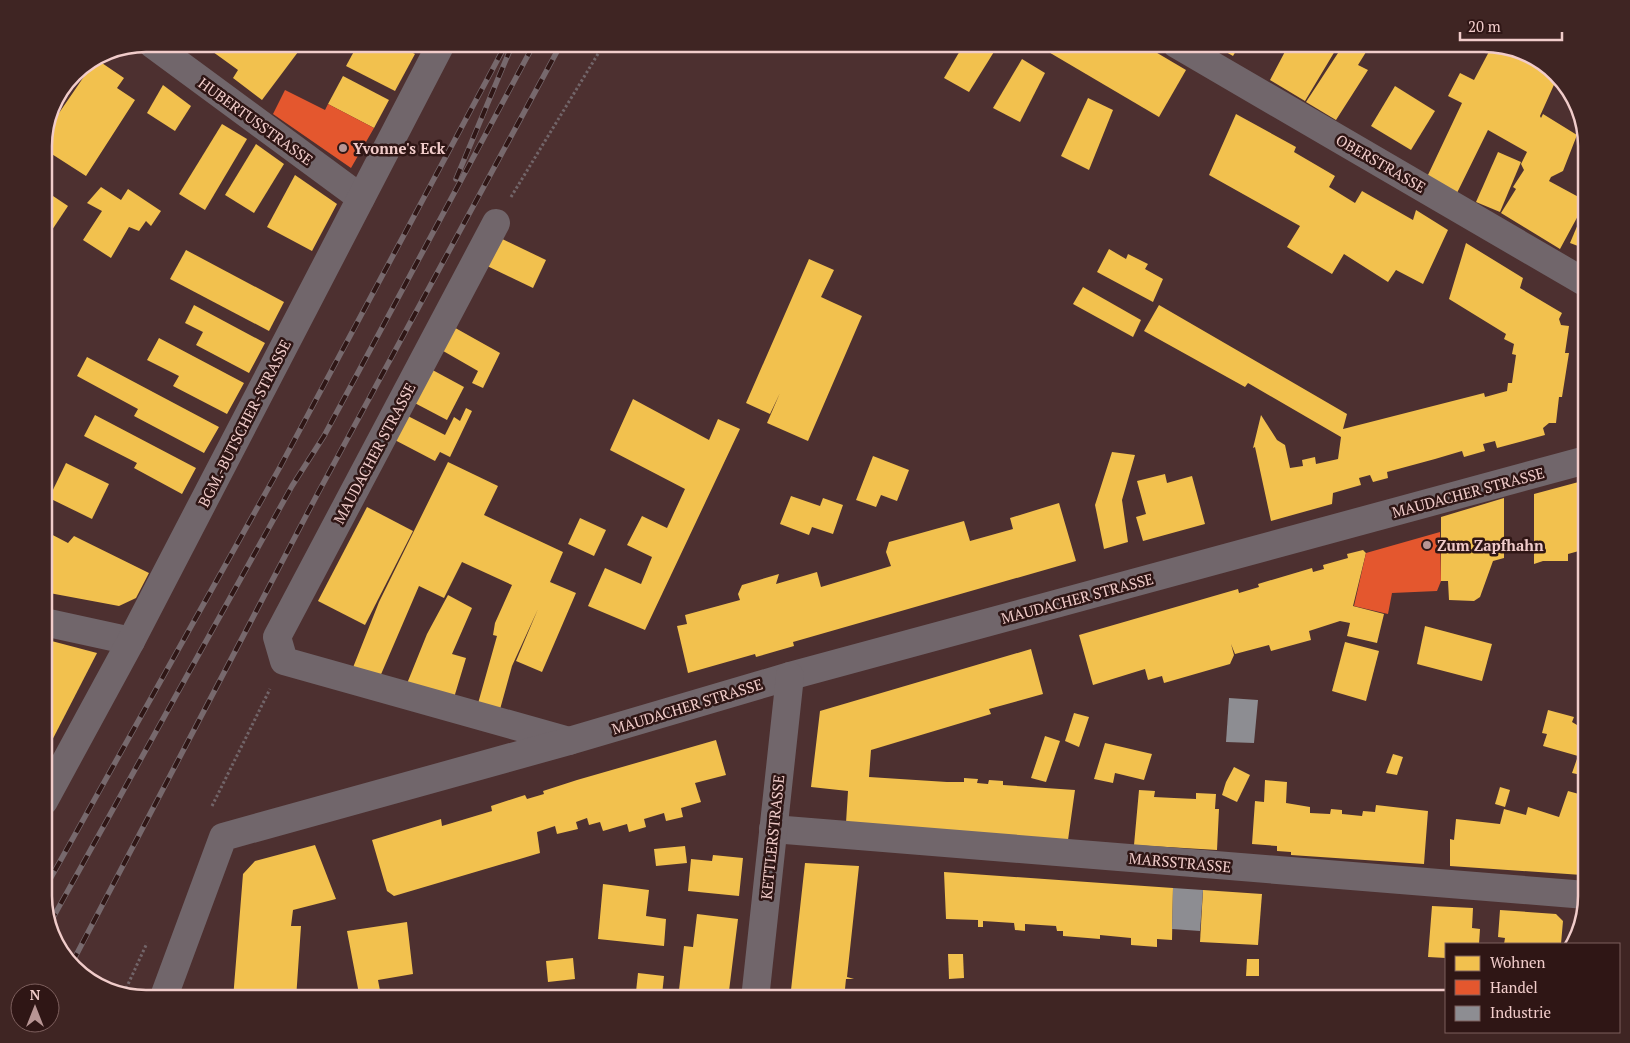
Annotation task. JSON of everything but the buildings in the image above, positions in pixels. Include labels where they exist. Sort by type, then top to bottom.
[{"type":"street","name":"OBERSTRASSE","points":[[1190,52],[1578,278]]},
{"type":"street","name":"HUBERTUSSTRASSE","points":[[164,53],[361,198]]},
{"type":"street","name":"BGM.-BUTSCHER-STRASSE","points":[[53,784],[131,641],[436,53]]},
{"type":"street","name":"MAUDACHER STRASSE","points":[[496,223],[276,637],[284,661],[569,741]]},
{"type":"street","name":"MAUDACHER STRASSE","points":[[166,990],[223,836],[569,741],[790,676],[1578,462]]},
{"type":"street","points":[[53,624],[131,641]]},
{"type":"street","name":"KETTLERSTRASSE","points":[[756,990],[790,676]]},
{"type":"street","name":"MARSSTRASSE","points":[[773,829],[1578,894]]},
{"type":"path","points":[[496,223],[599,53]]},
{"type":"railway","points":[[53,874],[280,467],[501,53]]},
{"type":"railway","points":[[456,179],[509,53]]},
{"type":"railway","points":[[54,916],[292,486],[324,436],[529,53]]},
{"type":"railway","points":[[75,958],[318,493],[556,53]]},
{"type":"place","name":"Yvonne's Eck","points":[[343,148]]},
{"type":"place","name":"Zum Zapfhahn","points":[[1427,545]]}]
